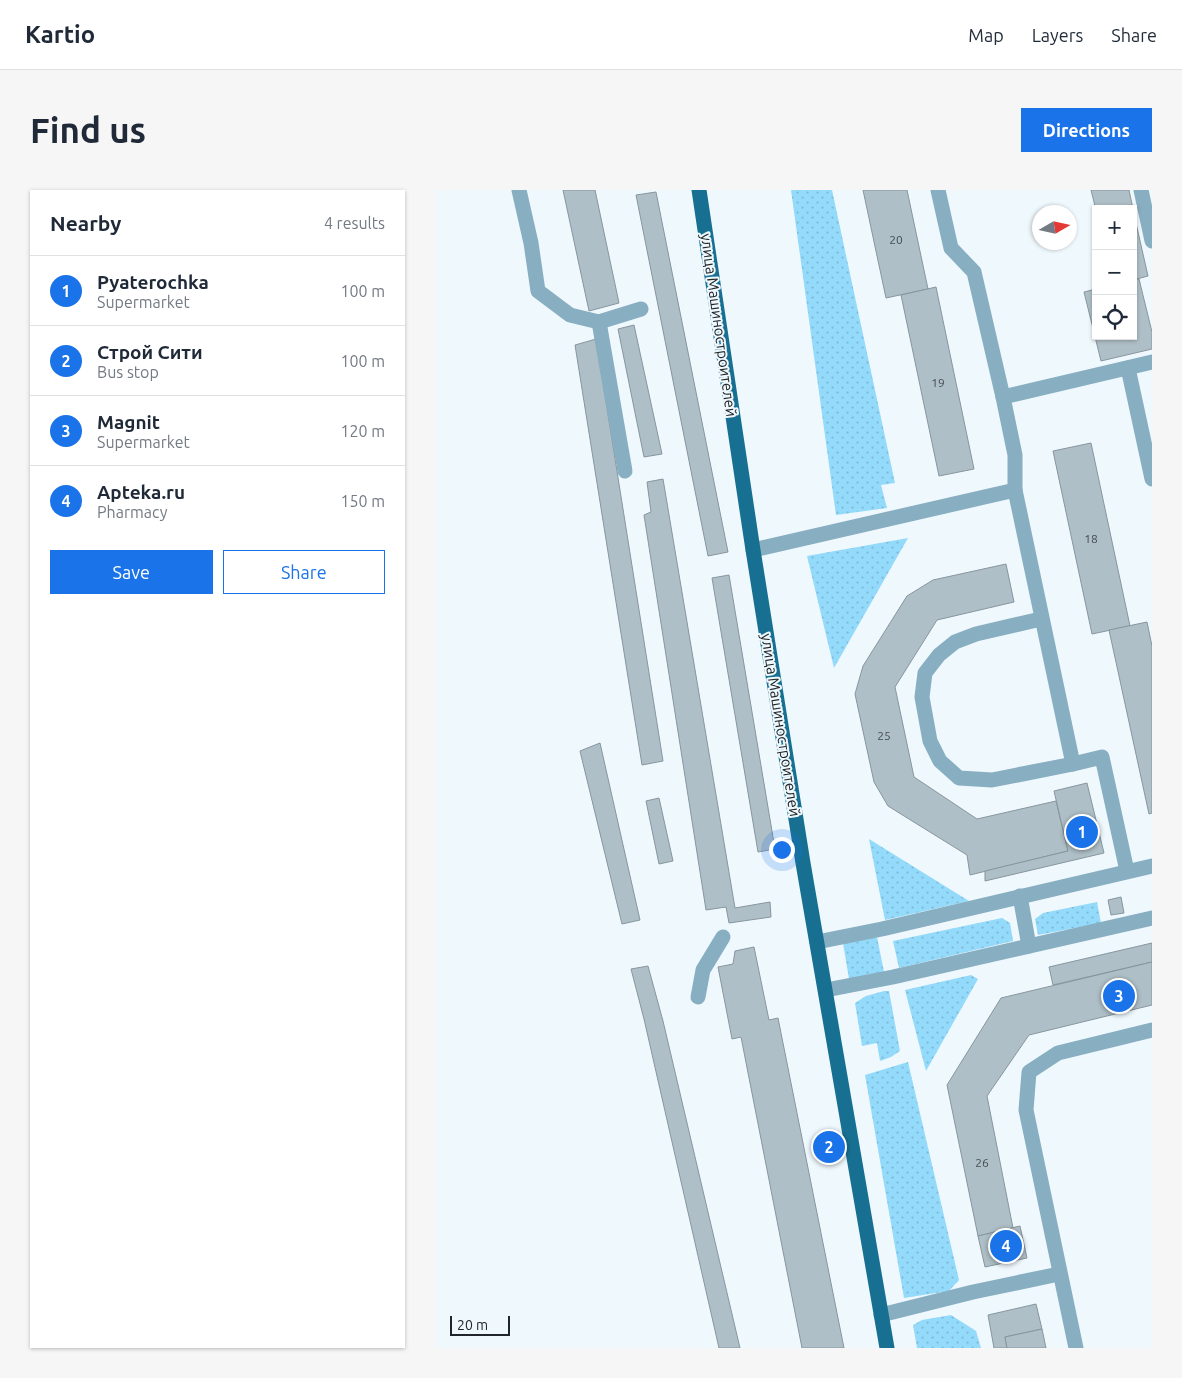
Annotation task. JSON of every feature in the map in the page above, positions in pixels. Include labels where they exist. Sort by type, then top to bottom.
[{"type":"main road","name":"улица Машиностроителей","points":[[699,190],[753,550],[817,942],[887,1348]]},
{"type":"street","points":[[519,190],[531,244],[538,291],[570,315],[599,322],[641,309]]},
{"type":"street","points":[[938,190],[951,248],[974,272],[1015,455],[1015,490],[1073,764]]},
{"type":"street","points":[[1141,190],[1152,241]]},
{"type":"street","points":[[599,322],[625,471]]},
{"type":"street","points":[[1003,397],[1152,362]]},
{"type":"street","points":[[1128,368],[1151,470]]},
{"type":"street","points":[[753,550],[1015,490]]},
{"type":"street","points":[[1041,619],[976,634],[955,642],[939,655],[925,673],[922,697],[930,741],[940,761],[959,778],[992,780],[1102,757],[1127,871]]},
{"type":"street","points":[[817,942],[882,929],[1152,866]]},
{"type":"street","points":[[1020,896],[1029,946]]},
{"type":"street","points":[[826,990],[1152,918]]},
{"type":"street","points":[[698,997],[703,970],[723,937]]},
{"type":"street","points":[[1076,1348],[1026,1110],[1029,1072],[1059,1053],[1152,1030]]},
{"type":"street","points":[[881,1315],[973,1292],[1059,1274]]},
{"type":"shaded area","points":[[791,190],[832,190],[895,483],[881,485],[887,508],[836,515]]},
{"type":"shaded area","points":[[908,538],[834,668],[807,556]]},
{"type":"shaded area","points":[[869,839],[969,901],[885,920]]},
{"type":"shaded area","points":[[1097,902],[1101,923],[1038,935],[1035,919],[1043,913]]},
{"type":"shaded area","points":[[1002,918],[1010,923],[1013,941],[899,968],[893,941]]},
{"type":"shaded area","points":[[877,937],[884,972],[849,979],[843,943]]},
{"type":"shaded area","points":[[971,975],[978,979],[926,1071],[905,990]]},
{"type":"shaded area","points":[[889,991],[900,1051],[880,1061],[877,1043],[862,1046],[855,1003],[866,996]]},
{"type":"shaded area","points":[[908,1062],[959,1280],[949,1291],[904,1298],[865,1075]]},
{"type":"shaded area","points":[[951,1315],[976,1331],[981,1348],[917,1348],[913,1325],[922,1320]]},
{"type":"building","points":[[563,190],[595,190],[619,303],[589,311]]},
{"type":"building","points":[[863,190],[907,190],[928,289],[886,298]]},
{"type":"building","points":[[1091,190],[1129,190],[1132,205],[1095,205]]},
{"type":"building","points":[[656,192],[728,552],[708,556],[636,195]]},
{"type":"building","points":[[1137,228],[1148,276],[1137,279]]},
{"type":"building","points":[[1137,279],[1139,279],[1152,332],[1152,349],[1101,361],[1096,340],[1137,340]]},
{"type":"building","points":[[936,287],[974,469],[939,476],[901,295]]},
{"type":"building","points":[[1092,290],[1092,324],[1084,292]]},
{"type":"building","points":[[634,325],[662,454],[644,457],[618,329]]},
{"type":"building","points":[[596,339],[663,761],[642,765],[575,345]]},
{"type":"building","points":[[1091,443],[1130,626],[1092,634],[1053,451]]},
{"type":"building","points":[[663,479],[735,908],[770,902],[771,917],[729,923],[726,907],[706,910],[644,515],[651,512],[647,482]]},
{"type":"building","points":[[1006,564],[1014,602],[937,620],[895,687],[914,777],[977,819],[1056,801],[1068,851],[970,875],[967,855],[888,806],[874,782],[855,694],[863,666],[907,596],[933,580]]},
{"type":"building","points":[[729,575],[775,849],[758,852],[712,578]]},
{"type":"building","points":[[1147,622],[1152,646],[1152,813],[1149,814],[1109,630]]},
{"type":"building","points":[[600,743],[640,920],[622,924],[580,751]]},
{"type":"building","points":[[1087,783],[1104,853],[985,881],[985,871],[1068,851],[1054,791]]},
{"type":"building","points":[[659,798],[673,861],[659,864],[646,801]]},
{"type":"building","points":[[1121,897],[1124,913],[1111,915],[1108,900]]},
{"type":"building","points":[[1152,943],[1152,962],[1053,985],[1049,967]]},
{"type":"building","points":[[754,947],[769,1020],[778,1018],[844,1348],[802,1348],[741,1037],[732,1039],[718,967],[733,964],[735,951]]},
{"type":"building","points":[[1152,962],[1152,1005],[1029,1035],[987,1096],[1013,1228],[978,1236],[947,1085],[1001,998]]},
{"type":"building","points":[[648,966],[663,1021],[740,1348],[719,1348],[631,969]]},
{"type":"building","points":[[1020,1226],[1027,1258],[985,1267],[978,1236]]},
{"type":"building","points":[[1036,1304],[1042,1329],[1005,1337],[1007,1348],[994,1348],[988,1315]]},
{"type":"building","points":[[1042,1329],[1046,1348],[1007,1348],[1005,1337]]},
{"type":"place","name":"Pyaterochka","points":[[1082,832]]},
{"type":"place","name":"Magnit","points":[[1119,996]]},
{"type":"place","name":"Строй Сити","points":[[829,1147]]},
{"type":"place","name":"Apteka.ru","points":[[1006,1246]]}]
